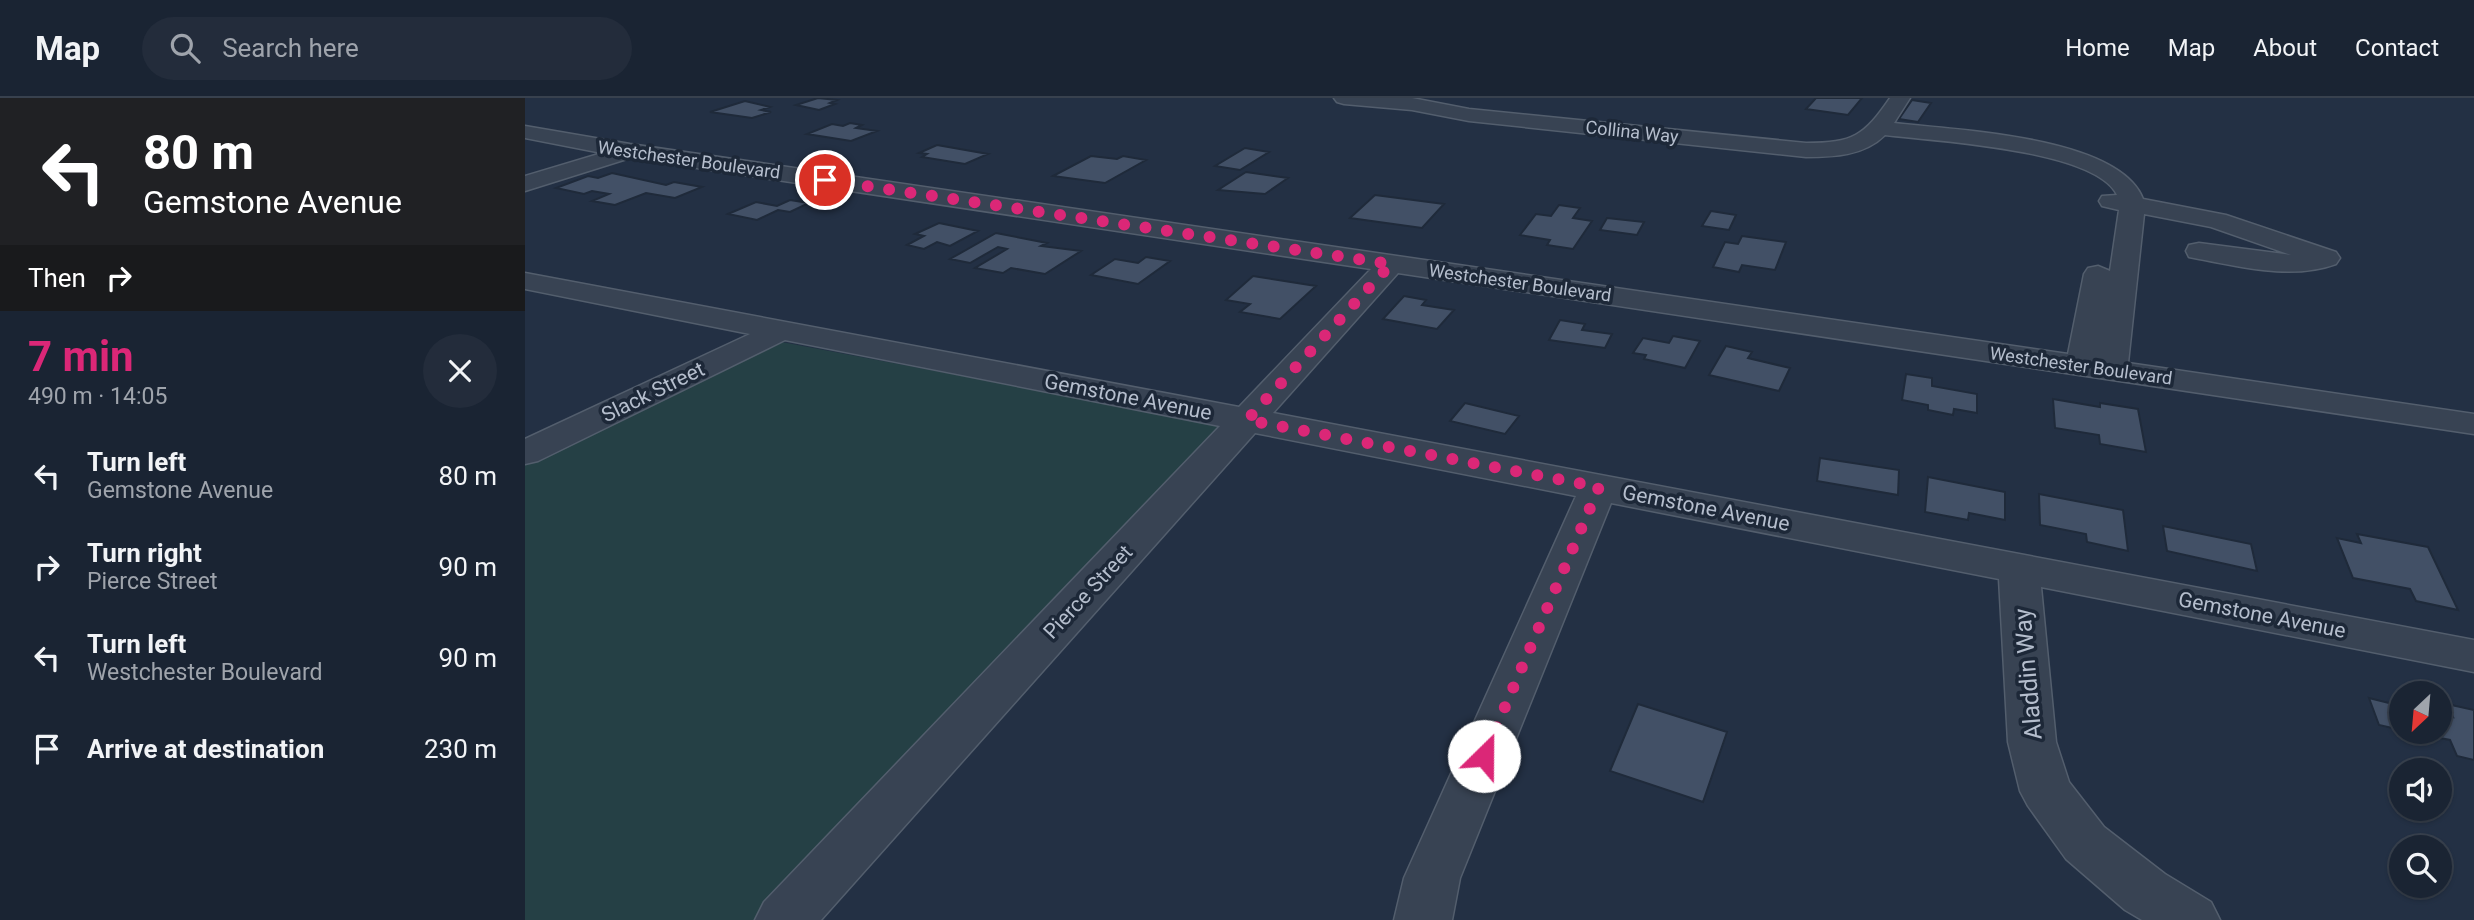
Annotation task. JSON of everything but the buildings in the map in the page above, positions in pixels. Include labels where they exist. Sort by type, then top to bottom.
[{"type":"street","name":"Collina Way","points":[[1344,98],[1364,98],[1469,115],[1793,150],[1856,144],[1877,131]]},
{"type":"street","points":[[1900,98],[1877,131],[2015,146],[2066,156],[2093,170],[2121,202],[2217,220],[2326,258],[2318,263],[2281,263],[2199,251]]},
{"type":"street","name":"Westchester Boulevard","points":[[525,132],[630,151],[2474,424]]},
{"type":"street","points":[[1937,138],[2045,157],[2093,170]]},
{"type":"street","points":[[525,184],[630,151]]},
{"type":"street","points":[[2082,366],[2121,202]]},
{"type":"street","points":[[2111,370],[2121,202]]},
{"type":"street","name":"Pierce Street","points":[[784,920],[1391,264]]},
{"type":"street","name":"Gemstone Avenue","points":[[531,286],[782,330],[2474,656]]},
{"type":"street","name":"Slack Street","points":[[525,453],[782,330]]},
{"type":"street","points":[[1423,920],[1432,878],[1599,487]]},
{"type":"street","name":"Aladdin Way","points":[[2019,568],[2032,742],[2046,791],[2085,843],[2145,892],[2191,920]]},
{"type":"green space","points":[[776,341],[1227,426],[762,920],[525,920],[525,463]]},
{"type":"route","points":[[825,180],[1391,264],[1247,420],[1599,487],[1484,756]]}]
